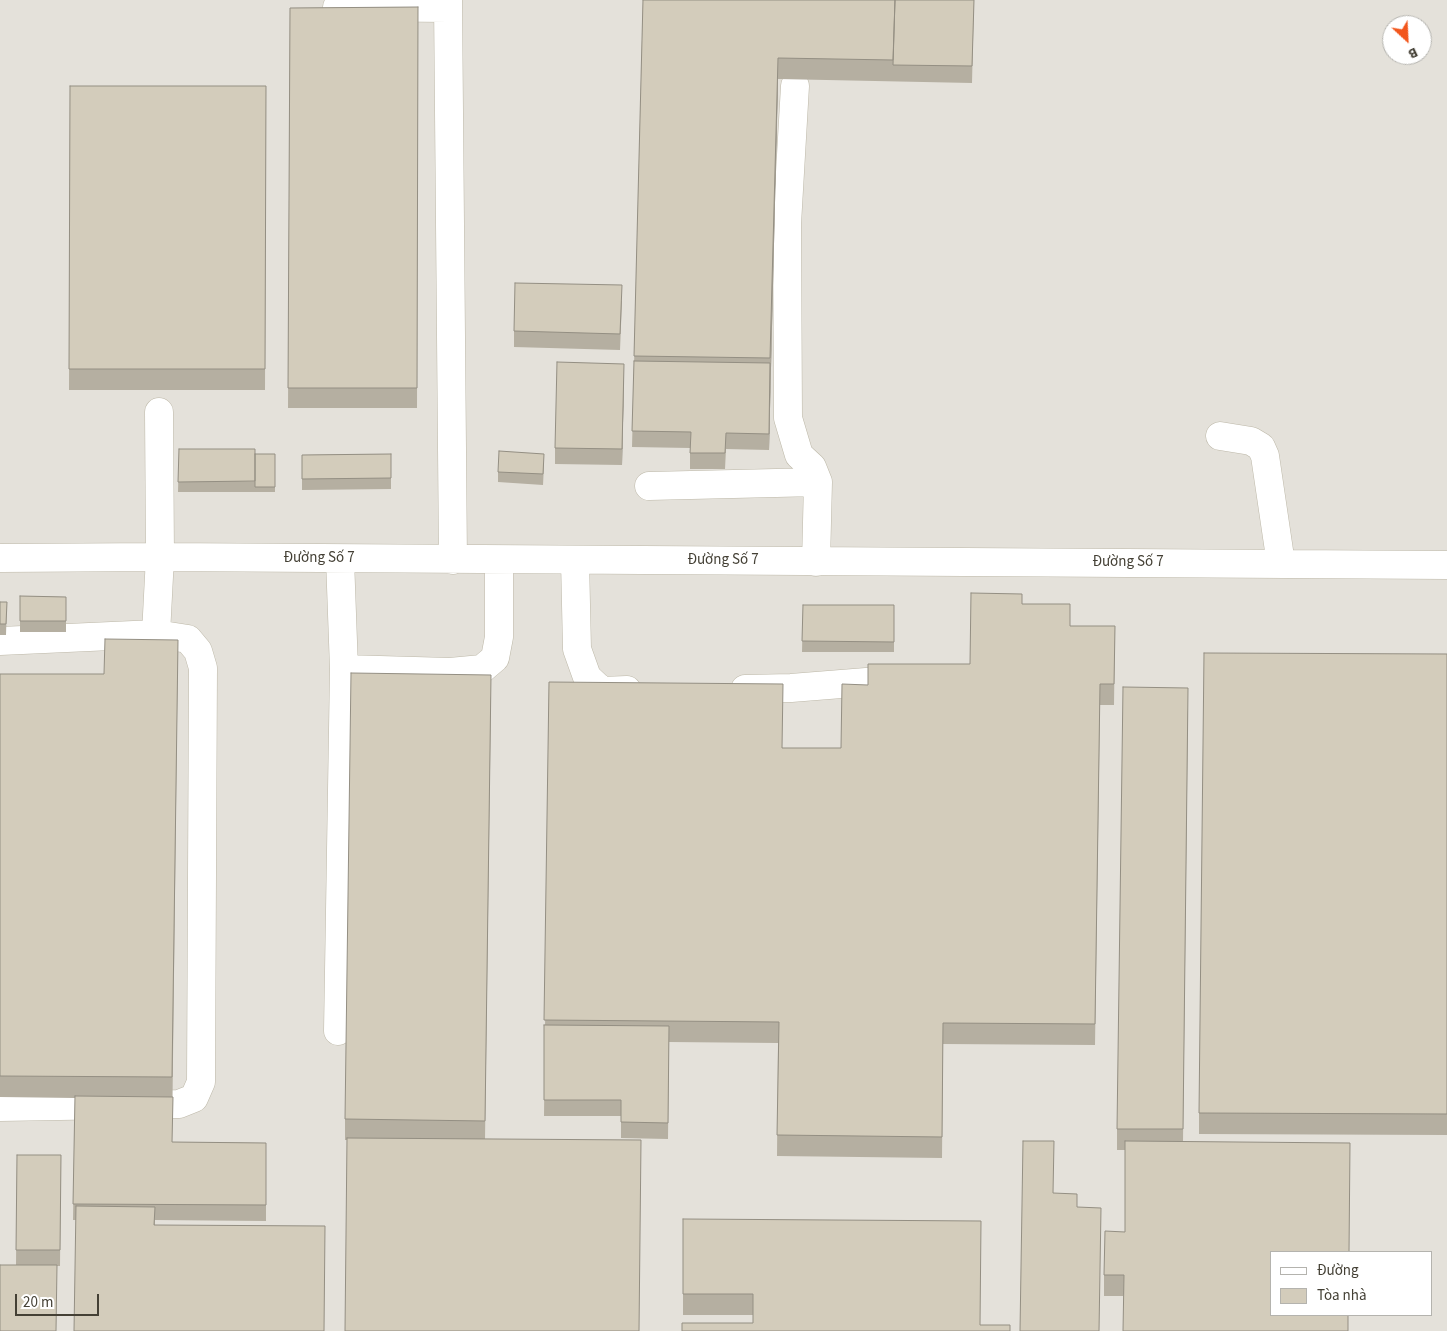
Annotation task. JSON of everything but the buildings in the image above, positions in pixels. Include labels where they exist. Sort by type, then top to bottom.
[{"type":"street","points":[[337,8],[448,4],[453,560]]},
{"type":"street","points":[[795,86],[786,224],[788,418],[799,455],[812,467],[818,482],[816,562]]},
{"type":"street","points":[[156,634],[160,558],[159,412]]},
{"type":"street","points":[[1220,436],[1251,441],[1261,447],[1265,456],[1280,564]]},
{"type":"street","points":[[650,486],[818,482]]},
{"type":"street","name":"Đường Số 7","points":[[0,558],[1447,565]]},
{"type":"street","points":[[338,1031],[344,669],[340,559]]},
{"type":"street","points":[[344,669],[450,672],[482,669],[495,658],[499,637],[499,560]]},
{"type":"street","points":[[575,560],[577,650],[587,677],[602,691],[652,690]]},
{"type":"street","points":[[0,641],[156,634],[188,639],[198,651],[203,668],[201,1082],[194,1098],[179,1104],[0,1107]]},
{"type":"street","points":[[722,689],[791,688],[930,677]]},
{"type":"shaded area","points":[[0,0],[1447,0],[1447,1331],[0,1331]]}]
